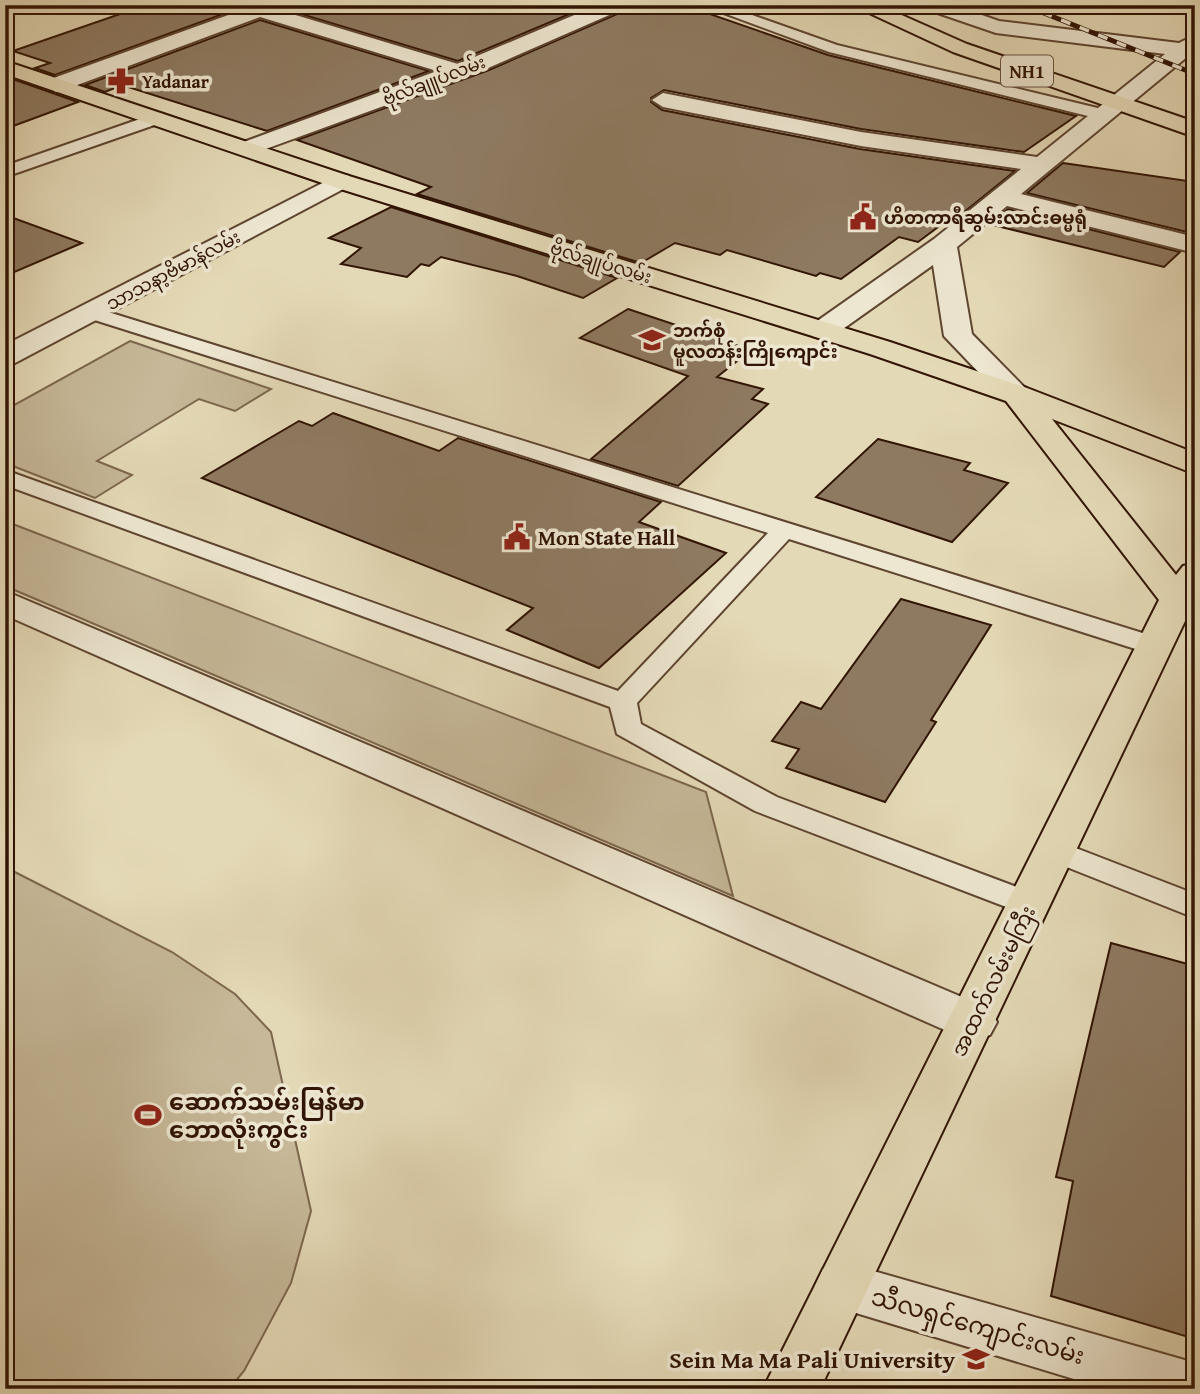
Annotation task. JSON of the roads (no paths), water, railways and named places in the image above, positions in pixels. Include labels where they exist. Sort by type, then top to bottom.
[{"type":"main road","name":"NH1","points":[[862,5],[960,48],[1195,130]]},
{"type":"main road","name":"ဗိုလ်ချုပ်လမ်း","points":[[5,67],[340,181],[823,330],[1017,394],[1195,464]]},
{"type":"main road","points":[[1017,394],[1186,587]]},
{"type":"main road","name":"အထက်လမ်းမကြီး","points":[[792,1389],[1186,587]]},
{"type":"street","name":"ဗိုလ်ချူပ်လမ်း","points":[[249,148],[459,71],[617,5]]},
{"type":"street","points":[[933,5],[996,27],[1191,48]]},
{"type":"street","points":[[56,85],[267,8],[459,71]]},
{"type":"street","points":[[823,330],[943,245],[1191,48]]},
{"type":"street","points":[[663,100],[861,139],[1042,165]]},
{"type":"street","name":"သာသနာ့ဗိမာန်လမ်း","points":[[5,357],[340,181]]},
{"type":"street","points":[[1001,197],[1195,245]]},
{"type":"street","points":[[943,245],[958,336],[1017,394]]},
{"type":"street","points":[[5,602],[973,1022]]},
{"type":"street","name":"သီလရှင်ကျောင်းလမ်း","points":[[842,1286],[1195,1389]]},
{"type":"lane","points":[[709,5],[834,49],[872,56],[1104,115]]},
{"type":"lane","points":[[5,172],[157,118]]},
{"type":"lane","points":[[92,313],[1155,646]]},
{"type":"lane","points":[[5,477],[623,702]]},
{"type":"lane","points":[[623,702],[784,530]]},
{"type":"lane","points":[[623,702],[627,728],[766,804],[1030,904]]},
{"type":"lane","points":[[1055,851],[1195,907]]},
{"type":"railway","points":[[1024,5],[1195,74]]},
{"type":"place","name":"Yadanar","points":[[121,81]]},
{"type":"place","name":"ဟိတကာရီဆွမ်းလာင်းဓမ္မရုံ","points":[[863,217]]},
{"type":"place","name":"ဘက်စုံ မူလတန်းကြိုကျောင်း","points":[[652,340]]},
{"type":"place","name":"Mon State Hall","points":[[517,537]]},
{"type":"place","name":"ဆောက်သမ်းမြန်မာ ဘောလုံးကွင်း","points":[[148,1115]]},
{"type":"place","name":"Sein Ma Ma Pali University","points":[[976,1359]]}]
